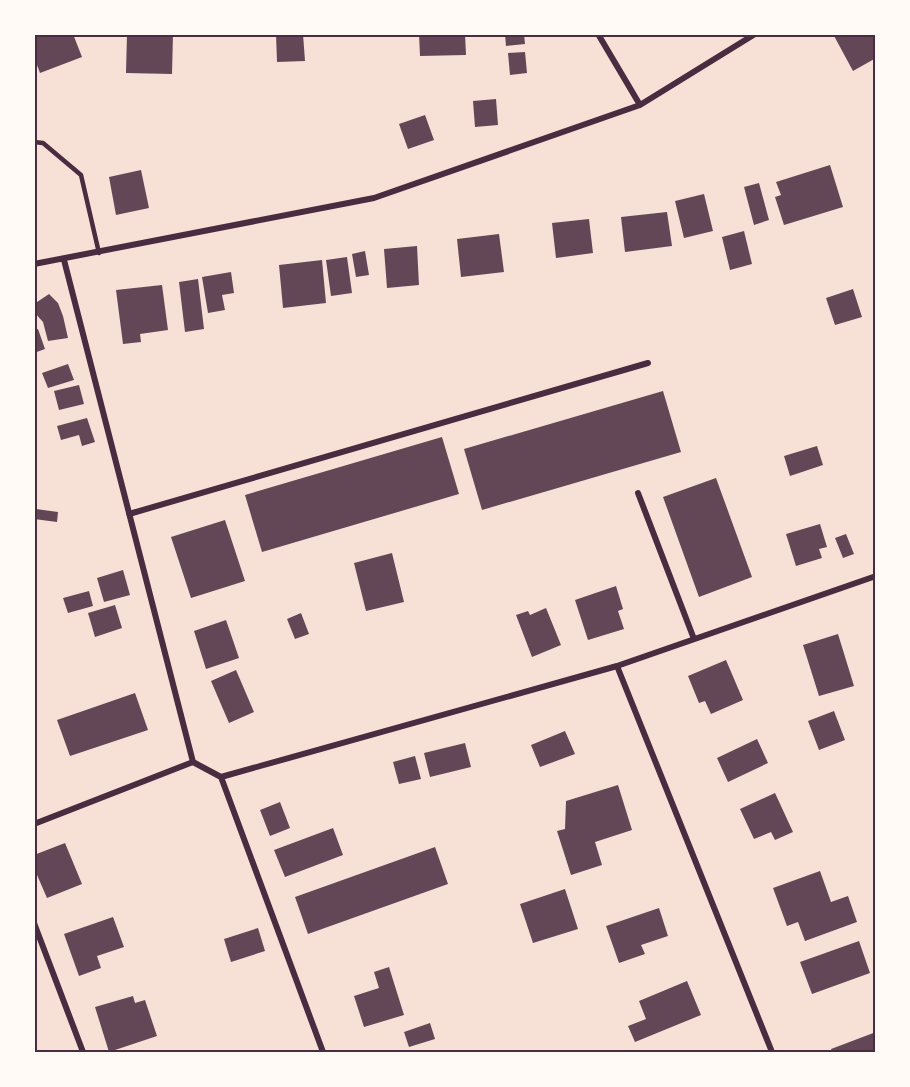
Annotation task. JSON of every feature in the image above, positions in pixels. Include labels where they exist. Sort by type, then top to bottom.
[{"type":"street","points":[[598,34],[640,105]]},
{"type":"street","points":[[34,264],[374,198],[640,105],[754,34]]},
{"type":"street","points":[[64,260],[194,762],[221,777],[323,1053]]},
{"type":"street","points":[[129,514],[648,363]]},
{"type":"street","points":[[638,493],[693,639]]},
{"type":"street","points":[[221,777],[617,666],[876,576]]},
{"type":"street","points":[[617,666],[772,1053]]},
{"type":"street","points":[[34,824],[194,762]]},
{"type":"street","points":[[34,923],[82,1053]]},
{"type":"lane","points":[[34,142],[43,143],[81,175],[99,253]]},
{"type":"building","points":[[34,34],[73,34],[82,57],[40,73],[34,57]]},
{"type":"building","points":[[127,34],[173,34],[172,74],[126,73]]},
{"type":"building","points":[[276,34],[303,34],[305,61],[277,62]]},
{"type":"building","points":[[419,34],[465,34],[466,55],[420,56]]},
{"type":"building","points":[[505,34],[524,34],[525,44],[506,46]]},
{"type":"building","points":[[833,34],[876,34],[876,58],[853,71]]},
{"type":"building","points":[[525,52],[527,73],[510,75],[508,53]]},
{"type":"building","points":[[496,99],[498,125],[475,127],[473,101]]},
{"type":"building","points":[[425,115],[434,140],[408,149],[399,124]]},
{"type":"building","points":[[830,165],[843,207],[784,225],[775,197],[781,195],[776,182]]},
{"type":"building","points":[[141,170],[149,208],[116,215],[109,177]]},
{"type":"building","points":[[759,183],[769,220],[754,225],[744,187]]},
{"type":"building","points":[[704,194],[713,231],[684,238],[675,201]]},
{"type":"building","points":[[667,212],[672,246],[625,252],[621,217]]},
{"type":"building","points":[[589,219],[593,253],[556,258],[552,223]]},
{"type":"building","points":[[744,231],[752,264],[730,270],[722,237]]},
{"type":"building","points":[[499,234],[504,272],[461,277],[457,239]]},
{"type":"building","points":[[417,246],[419,285],[387,288],[384,249]]},
{"type":"building","points":[[365,251],[369,275],[356,277],[352,254]]},
{"type":"building","points":[[347,257],[352,293],[331,296],[326,260]]},
{"type":"building","points":[[322,260],[326,303],[283,308],[279,265]]},
{"type":"building","points":[[231,272],[234,293],[222,295],[225,310],[208,313],[202,277]]},
{"type":"building","points":[[198,279],[204,329],[185,332],[179,282]]},
{"type":"building","points":[[162,285],[168,330],[140,334],[141,342],[123,344],[116,290]]},
{"type":"building","points":[[853,289],[862,317],[835,325],[826,298]]},
{"type":"building","points":[[49,294],[58,303],[68,338],[48,341],[43,322],[34,312],[34,304]]},
{"type":"building","points":[[38,329],[45,349],[34,353],[34,330]]},
{"type":"building","points":[[68,364],[74,380],[48,388],[42,373]]},
{"type":"building","points":[[79,385],[84,404],[59,410],[54,391]]},
{"type":"building","points":[[663,391],[681,452],[482,510],[464,449]]},
{"type":"building","points":[[87,418],[95,442],[82,446],[79,435],[61,440],[57,426]]},
{"type":"building","points":[[442,437],[459,494],[262,552],[245,495]]},
{"type":"building","points":[[817,446],[823,465],[790,476],[784,456]]},
{"type":"building","points":[[716,478],[752,577],[699,597],[663,497]]},
{"type":"building","points":[[36,509],[58,512],[57,522],[34,519]]},
{"type":"building","points":[[225,520],[245,581],[191,598],[171,537]]},
{"type":"building","points":[[820,524],[827,547],[819,549],[822,558],[796,566],[786,534]]},
{"type":"building","points":[[846,534],[854,554],[843,558],[835,538]]},
{"type":"building","points":[[392,553],[404,602],[366,611],[354,563]]},
{"type":"building","points":[[123,570],[130,595],[104,602],[97,578]]},
{"type":"building","points":[[616,586],[623,609],[618,611],[624,629],[588,640],[575,600]]},
{"type":"building","points":[[89,591],[93,606],[68,613],[63,598]]},
{"type":"building","points":[[115,605],[122,628],[95,637],[88,613]]},
{"type":"building","points":[[546,608],[561,645],[532,657],[516,615],[528,611],[530,615]]},
{"type":"building","points":[[301,613],[309,634],[295,639],[287,619]]},
{"type":"building","points":[[226,620],[239,658],[206,669],[194,631]]},
{"type":"building","points":[[838,634],[854,686],[819,696],[803,645]]},
{"type":"building","points":[[726,660],[743,700],[711,714],[705,701],[699,703],[688,676]]},
{"type":"building","points":[[236,670],[254,712],[229,723],[211,681]]},
{"type":"building","points":[[135,693],[148,730],[70,756],[57,720]]},
{"type":"building","points":[[834,711],[845,740],[819,750],[808,721]]},
{"type":"building","points":[[565,731],[575,754],[540,767],[531,745]]},
{"type":"building","points":[[757,739],[768,763],[728,782],[717,758]]},
{"type":"building","points":[[465,743],[471,767],[430,777],[424,753]]},
{"type":"building","points":[[415,756],[421,779],[399,784],[393,762]]},
{"type":"building","points":[[618,785],[632,830],[595,842],[602,865],[571,875],[557,831],[565,829],[566,801]]},
{"type":"building","points":[[775,793],[793,832],[775,840],[771,832],[754,839],[740,809]]},
{"type":"building","points":[[280,802],[290,828],[270,836],[260,810]]},
{"type":"building","points":[[333,828],[343,855],[285,877],[274,850]]},
{"type":"building","points":[[65,843],[82,884],[47,898],[34,868],[34,855]]},
{"type":"building","points":[[435,847],[448,884],[308,934],[295,897]]},
{"type":"building","points":[[820,871],[831,902],[848,896],[857,922],[805,941],[798,922],[787,926],[773,888]]},
{"type":"building","points":[[565,889],[578,929],[533,943],[520,904]]},
{"type":"building","points":[[659,908],[668,936],[641,945],[645,954],[619,963],[606,926]]},
{"type":"building","points":[[113,917],[124,947],[97,956],[101,968],[79,976],[64,934]]},
{"type":"building","points":[[258,928],[265,951],[231,962],[224,939]]},
{"type":"building","points":[[859,941],[870,973],[812,994],[800,962]]},
{"type":"building","points":[[389,967],[404,1015],[364,1027],[354,996],[379,988],[374,972]]},
{"type":"building","points":[[687,981],[701,1015],[635,1042],[628,1026],[646,1019],[639,1001]]},
{"type":"building","points":[[133,996],[135,1003],[145,1000],[157,1036],[109,1052],[95,1007]]},
{"type":"building","points":[[430,1023],[435,1039],[409,1047],[404,1032]]},
{"type":"building","points":[[876,1032],[876,1052],[832,1052],[831,1049]]}]
